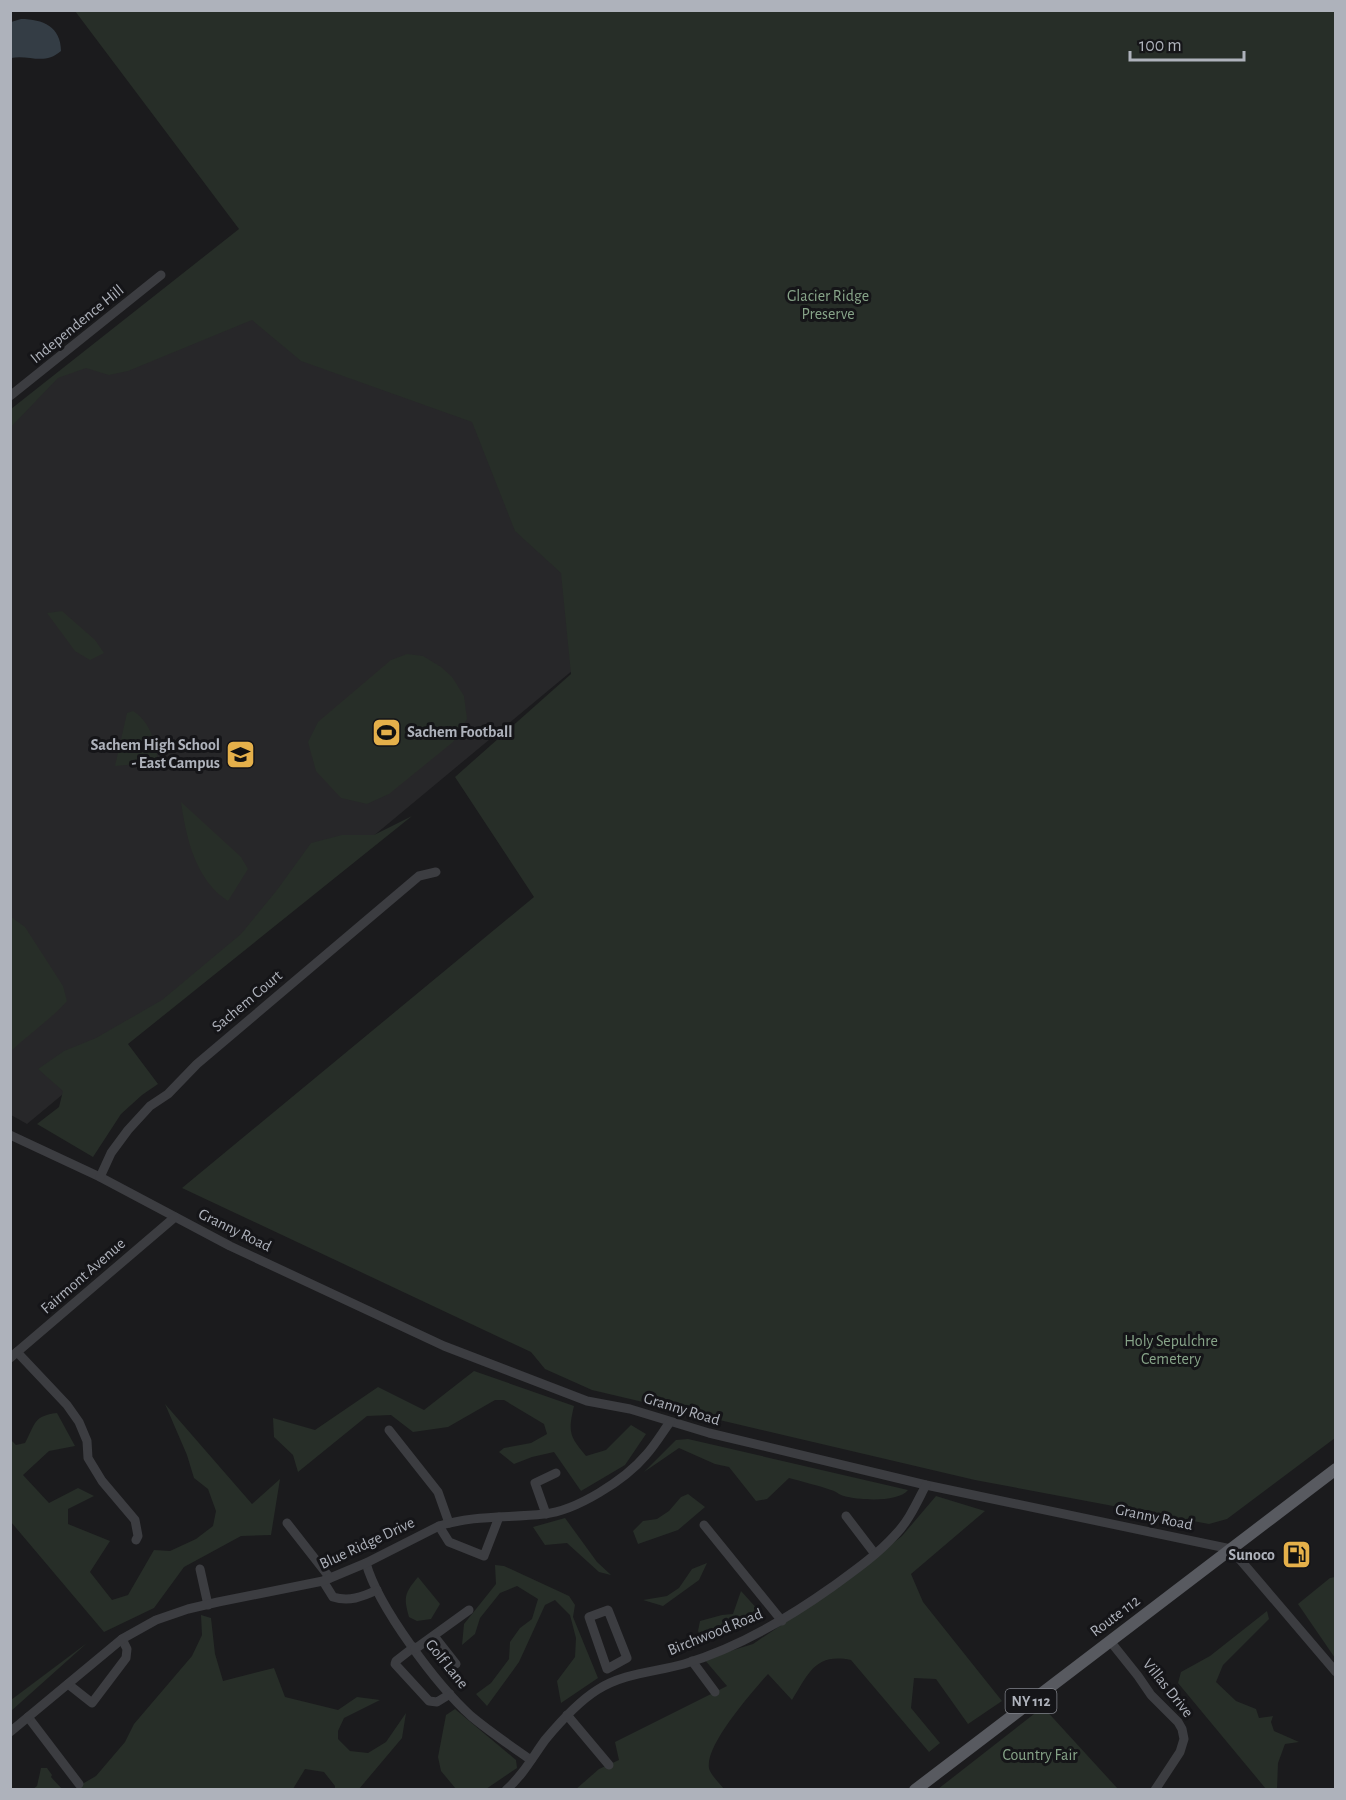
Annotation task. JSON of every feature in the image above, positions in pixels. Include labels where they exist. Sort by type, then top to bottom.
[{"type":"main road","name":"Route 112","points":[[915,1790],[1335,1469]]},
{"type":"street","name":"Independence Hill","points":[[10,396],[161,275]]},
{"type":"street","name":"Sachem Court","points":[[100,1177],[111,1153],[150,1106],[168,1094],[197,1064],[419,876],[436,872]]},
{"type":"street","name":"Granny Road","points":[[10,1135],[100,1177],[230,1246],[444,1346],[587,1401],[630,1409],[709,1433],[926,1485],[1231,1549]]},
{"type":"street","name":"Fairmont Avenue","points":[[14,1355],[175,1217]]},
{"type":"street","points":[[14,1355],[67,1405],[79,1422],[87,1441],[88,1458],[102,1481],[135,1520],[138,1536],[136,1540]]},
{"type":"street","name":"Blue Ridge Drive","points":[[10,1732],[122,1639],[156,1620],[188,1609],[327,1579],[449,1523],[546,1514],[586,1500],[618,1480],[645,1456],[670,1422]]},
{"type":"street","points":[[388,1430],[438,1492],[449,1523]]},
{"type":"street","points":[[546,1514],[535,1483],[556,1473]]},
{"type":"street","name":"Birchwood Road","points":[[506,1790],[522,1776],[531,1760],[567,1715],[599,1689],[628,1676],[692,1661],[746,1640],[782,1621],[845,1578],[896,1534],[912,1513],[926,1485]]},
{"type":"street","points":[[846,1516],[875,1554]]},
{"type":"street","points":[[439,1526],[449,1542],[484,1556],[499,1517]]},
{"type":"street","points":[[287,1523],[327,1579],[333,1597],[342,1600],[357,1598],[377,1590]]},
{"type":"street","points":[[704,1525],[782,1621]]},
{"type":"street","points":[[1231,1549],[1335,1672]]},
{"type":"street","name":"Golf Lane","points":[[366,1563],[377,1590],[414,1648],[450,1694],[471,1715],[531,1760]]},
{"type":"street","points":[[200,1569],[208,1605]]},
{"type":"street","points":[[450,1694],[437,1702],[429,1701],[396,1664],[396,1661],[469,1610]]},
{"type":"street","points":[[607,1668],[627,1658],[608,1610],[589,1617],[611,1683]]},
{"type":"street","points":[[434,1635],[456,1664]]},
{"type":"street","points":[[68,1684],[92,1703],[126,1658],[127,1648],[122,1639]]},
{"type":"street","name":"Villas Drive","points":[[1110,1641],[1151,1695],[1182,1729],[1184,1739],[1180,1752],[1155,1790]]},
{"type":"street","points":[[692,1661],[715,1692]]},
{"type":"street","points":[[567,1715],[609,1766]]},
{"type":"street","points":[[28,1717],[79,1784]]},
{"type":"shaded area","points":[[21,19],[43,23],[54,30],[58,36],[61,51],[42,59],[11,58],[11,22]]},
{"type":"shaded area","name":"Sachem High School - East Campus","points":[[355,144],[668,591],[27,1124],[11,1115],[11,412]]},
{"type":"green space","points":[[75,11],[1335,11],[1335,1438],[1227,1519],[1209,1524],[975,1480],[592,1390],[545,1369],[531,1352],[182,1188],[534,897],[455,777],[571,674],[561,573],[515,531],[472,422],[301,361],[252,320],[128,371],[109,375],[86,368],[58,378],[11,427],[11,409],[239,229]]},
{"type":"green space","points":[[62,611],[95,640],[104,653],[90,660],[75,651],[47,613]]},
{"type":"green space","name":"Sachem Football","points":[[407,654],[423,656],[452,677],[464,696],[467,719],[453,742],[389,794],[367,804],[341,798],[316,771],[308,742],[318,722],[391,660]]},
{"type":"green space","points":[[133,711],[149,728],[158,765],[150,763],[115,766],[127,713]]},
{"type":"green space","points":[[181,802],[241,857],[248,869],[228,901],[207,882],[200,870],[189,843]]},
{"type":"green space","points":[[412,816],[128,1044],[158,1084],[121,1114],[93,1157],[37,1124],[59,1107],[63,1091],[38,1069],[64,1051],[96,1038],[162,1000],[241,934],[311,843],[342,835],[374,835]]},
{"type":"green space","points":[[11,917],[25,927],[63,986],[67,1001],[11,1051]]},
{"type":"green space","points":[[474,1371],[574,1406],[571,1433],[586,1456],[606,1450],[631,1425],[646,1434],[625,1465],[581,1491],[554,1452],[514,1464],[499,1452],[504,1448],[531,1443],[547,1434],[544,1424],[504,1400],[495,1400],[448,1427],[413,1432],[391,1415],[367,1416],[298,1472],[293,1455],[274,1437],[273,1418],[315,1430],[378,1387],[424,1410]]},
{"type":"green space","points":[[165,1404],[252,1504],[280,1479],[271,1535],[241,1536],[184,1567],[154,1608],[104,1632],[11,1522],[11,1440],[16,1445],[25,1443],[39,1419],[57,1413],[75,1446],[49,1451],[23,1475],[49,1503],[78,1488],[94,1496],[68,1509],[68,1524],[110,1541],[90,1572],[112,1600],[128,1595],[154,1550],[170,1551],[196,1539],[213,1526],[216,1511],[208,1489],[194,1478],[187,1455]]},
{"type":"green space","points":[[688,1439],[908,1490],[887,1499],[858,1499],[789,1478],[767,1499],[756,1501],[729,1467],[715,1464],[679,1448],[644,1472],[676,1440]]},
{"type":"green space","points":[[688,1494],[705,1507],[678,1530],[638,1544],[633,1531],[643,1521],[657,1519],[669,1511],[681,1497]]},
{"type":"green space","points":[[936,1496],[985,1511],[911,1574],[923,1602],[1002,1701],[968,1724],[936,1679],[914,1678],[911,1708],[940,1743],[929,1752],[851,1660],[829,1660],[814,1667],[792,1700],[768,1674],[741,1706],[720,1735],[709,1761],[710,1771],[724,1789],[575,1790],[599,1769],[619,1760],[615,1742],[727,1686],[704,1659],[753,1644],[835,1589],[902,1536]]},
{"type":"green space","points":[[565,1518],[597,1562],[611,1575],[599,1572],[567,1543],[545,1545],[533,1527]]},
{"type":"green space","points":[[707,1563],[699,1580],[663,1606],[643,1600],[667,1596],[679,1588],[692,1569]]},
{"type":"green space","points":[[495,1565],[504,1566],[569,1596],[575,1605],[573,1617],[598,1678],[561,1703],[557,1681],[575,1657],[576,1638],[570,1615],[555,1600],[545,1605],[519,1662],[487,1706],[476,1694],[491,1683],[509,1659],[510,1642],[520,1628],[532,1619],[538,1599],[517,1586],[500,1593],[480,1618],[475,1634],[462,1645],[464,1624],[496,1584]]},
{"type":"green space","points":[[418,1577],[440,1604],[431,1619],[417,1621],[409,1617],[406,1595]]},
{"type":"green space","points":[[1336,1577],[1335,1658],[1298,1604],[1330,1578]]},
{"type":"green space","points":[[741,1591],[759,1611],[747,1621],[702,1639],[698,1631],[700,1621],[733,1614]]},
{"type":"green space","points":[[1267,1611],[1269,1619],[1223,1665],[1216,1682],[1236,1701],[1256,1709],[1259,1718],[1273,1716],[1271,1722],[1274,1731],[1299,1742],[1285,1744],[1278,1763],[1277,1789],[1266,1789],[1178,1683],[1181,1672],[1210,1656]]},
{"type":"green space","points":[[201,1615],[211,1618],[215,1654],[223,1681],[274,1668],[285,1697],[338,1710],[357,1697],[380,1700],[344,1718],[338,1731],[338,1739],[350,1751],[368,1753],[386,1742],[406,1713],[402,1738],[359,1789],[335,1789],[324,1772],[305,1769],[293,1789],[72,1790],[96,1776],[125,1742],[134,1724],[192,1656],[202,1635]]},
{"type":"green space","points":[[87,1643],[11,1711],[11,1700]]},
{"type":"green space","name":"Country Fair","points":[[1043,1707],[1118,1789],[938,1789]]},
{"type":"green space","points":[[455,1709],[516,1760],[517,1768],[486,1789],[456,1789],[441,1771],[438,1757],[446,1715]]},
{"type":"green space","points":[[41,1768],[47,1768],[51,1777],[62,1789],[33,1789],[37,1786]]},
{"type":"place","name":"Sachem Football","points":[[386,732]]},
{"type":"place","name":"Sachem High School - East Campus","points":[[241,754]]},
{"type":"place","name":"Sunoco","points":[[1296,1555]]},
{"type":"park label","name":"Glacier Ridge Preserve","points":[[828,305]]},
{"type":"park label","name":"Holy Sepulchre Cemetery","points":[[1171,1350]]}]
